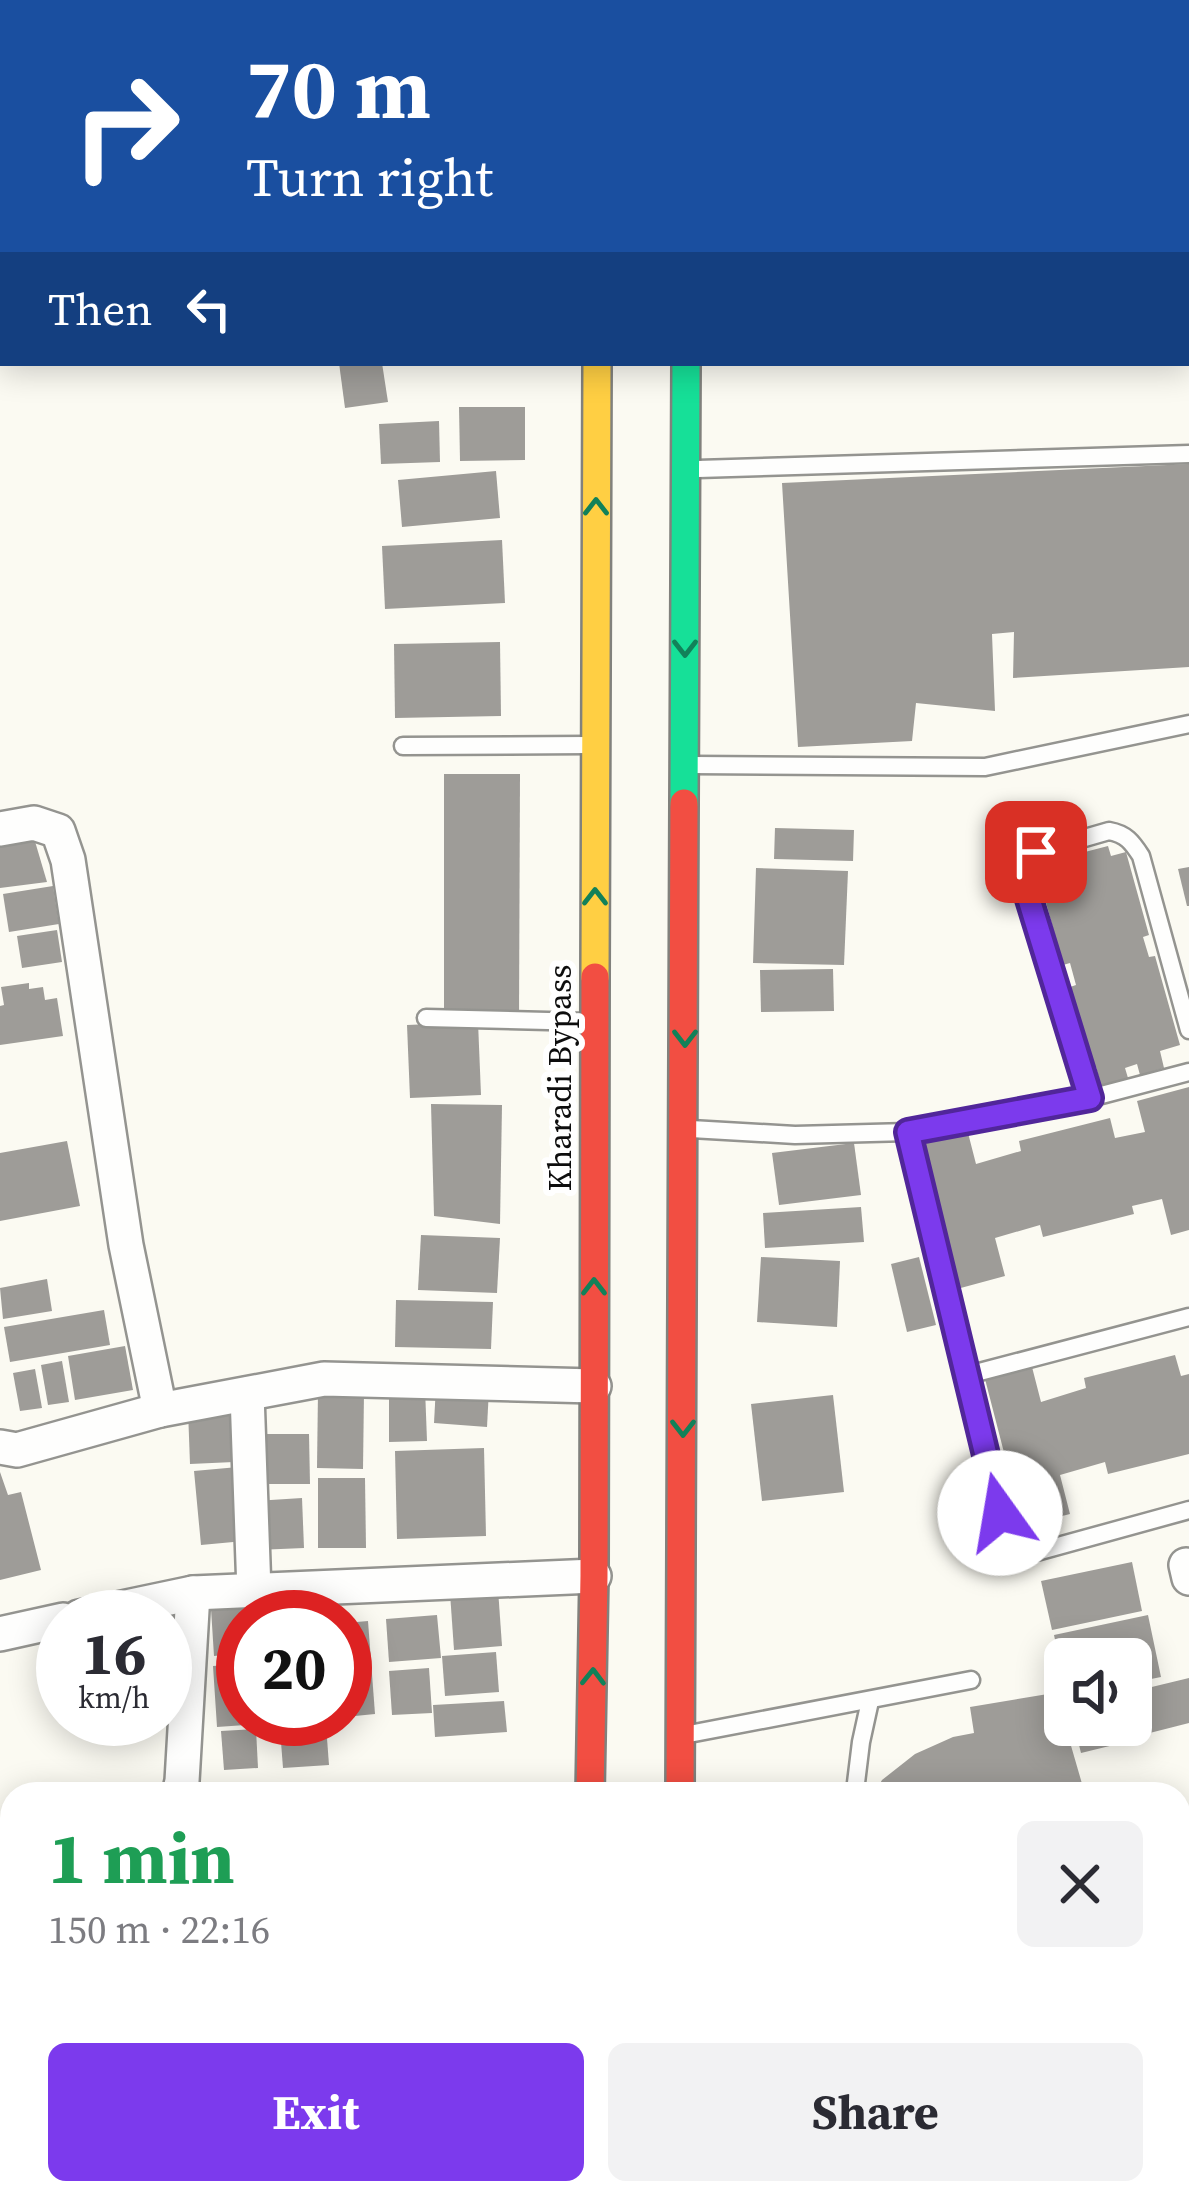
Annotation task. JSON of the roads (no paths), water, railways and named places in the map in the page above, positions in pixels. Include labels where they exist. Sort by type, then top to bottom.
[{"type":"highway","name":"Kharadi Bypass","points":[[590,1782],[596,366]]},
{"type":"highway","points":[[680,1782],[686,366]]},
{"type":"street","points":[[0,830],[34,823],[58,831],[68,860],[127,1245],[160,1410]]},
{"type":"street","points":[[0,1447],[17,1450],[160,1410],[324,1379],[594,1386]]},
{"type":"street","points":[[247,1394],[254,1590]]},
{"type":"street","points":[[277,1590],[594,1576]]},
{"type":"street","points":[[182,1782],[193,1593],[216,1592]]},
{"type":"street","points":[[0,1634],[36,1626]]},
{"type":"lane","points":[[685,470],[1189,454]]},
{"type":"lane","points":[[685,765],[985,767],[1189,724]]},
{"type":"lane","points":[[403,746],[596,745]]},
{"type":"lane","points":[[1090,1098],[1024,883],[1024,868],[1036,852],[1109,831],[1129,839],[1142,856],[1189,1030]]},
{"type":"lane","points":[[426,1018],[595,1022]]},
{"type":"lane","points":[[685,1129],[795,1135],[908,1132],[1090,1098],[1189,1072]]},
{"type":"lane","points":[[908,1132],[1011,1559],[1189,1510]]},
{"type":"lane","points":[[968,1375],[1189,1317]]},
{"type":"lane","points":[[682,1736],[970,1680]]},
{"type":"lane","points":[[856,1782],[870,1701]]}]
